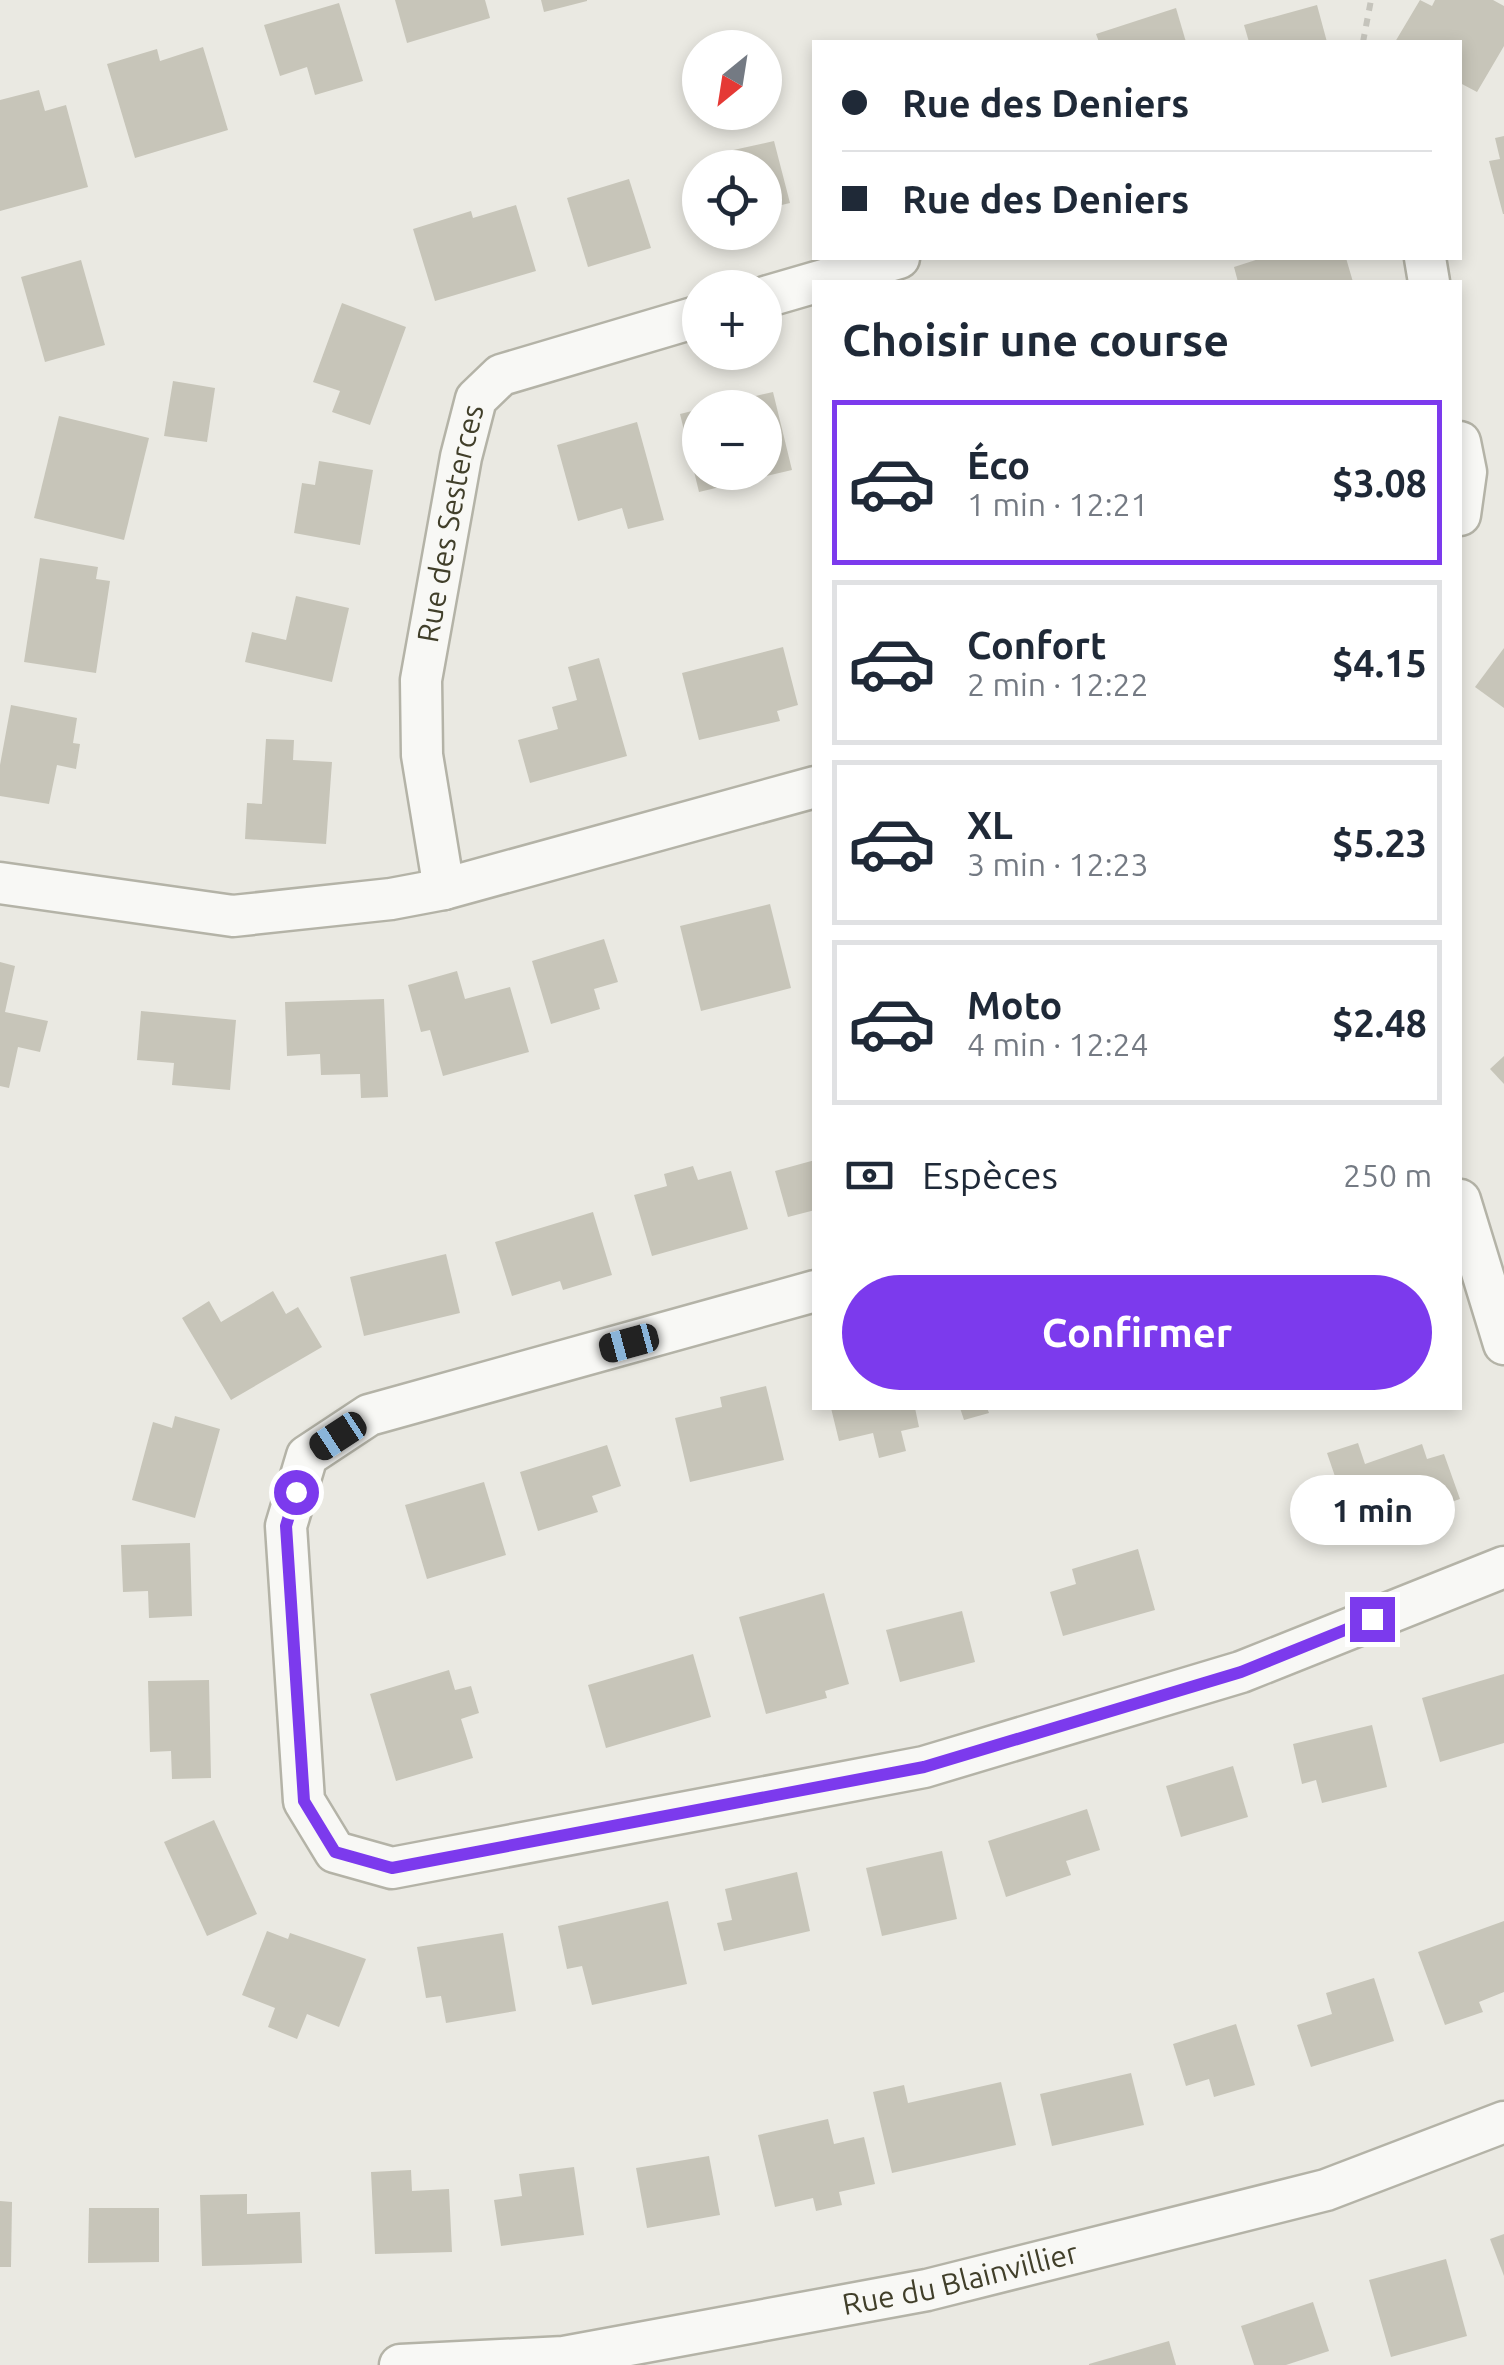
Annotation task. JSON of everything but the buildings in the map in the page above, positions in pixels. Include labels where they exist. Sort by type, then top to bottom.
[{"type":"street","points":[[823,280],[892,260]]},
{"type":"street","points":[[782,292],[812,283]]},
{"type":"street","name":"Rue des Sesterces","points":[[444,889],[422,755],[421,680],[460,457],[476,398],[501,375],[682,321]]},
{"type":"street","points":[[1462,452],[1466,472],[1462,501]]},
{"type":"street","points":[[0,882],[233,916],[444,889],[812,788]]},
{"type":"street","points":[[1462,1207],[1504,1344]]},
{"type":"street","points":[[812,1292],[369,1415],[307,1456],[286,1526],[304,1801],[335,1852],[392,1868],[924,1767],[1241,1672],[1504,1566]]},
{"type":"street","name":"Rue du Blainvillier","points":[[400,2365],[564,2361],[927,2290],[1326,2190],[1504,2122]]},
{"type":"path","points":[[1363,40],[1371,0]]},
{"type":"route","points":[[296,1492],[286,1526],[304,1801],[335,1852],[392,1868],[924,1767],[1241,1672],[1372,1619]]}]
